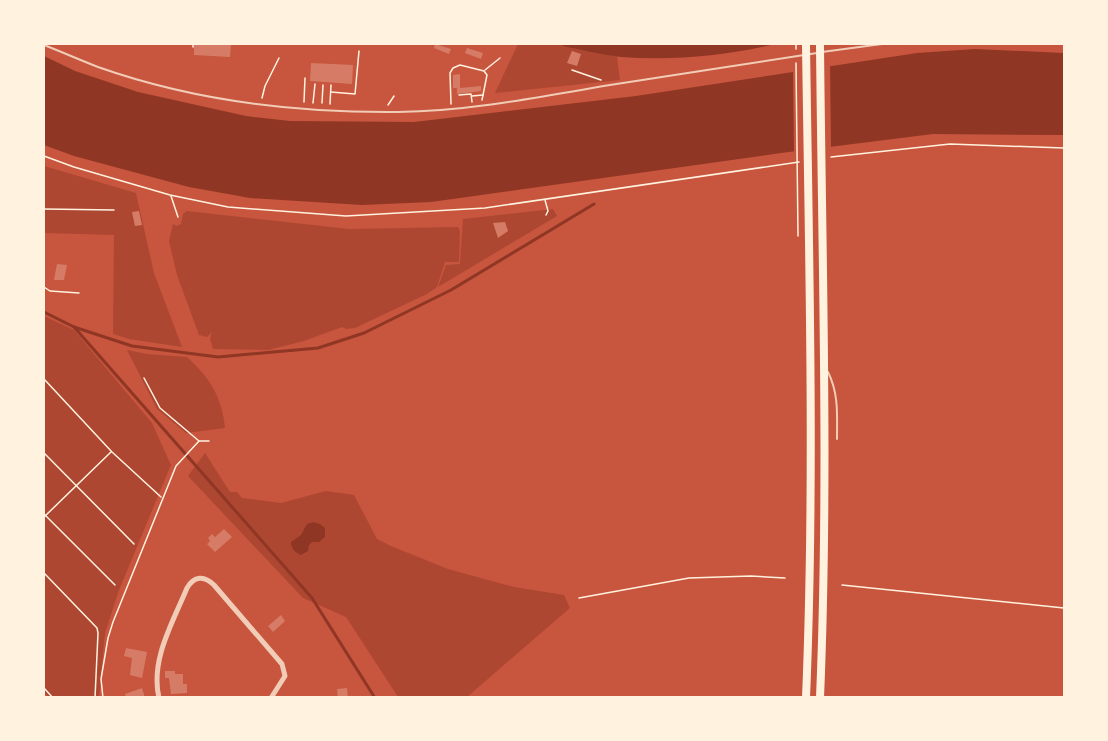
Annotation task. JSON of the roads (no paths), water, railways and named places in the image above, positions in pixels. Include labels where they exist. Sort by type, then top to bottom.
[{"type":"main road","points":[[806,44],[810,531],[806,698]]},
{"type":"main road","points":[[820,44],[824,364],[824,530],[820,698]]},
{"type":"street","points":[[159,698],[157,671],[162,649],[187,588],[192,581],[202,578],[214,585],[282,664],[285,676],[272,698]]},
{"type":"lane","points":[[44,45],[100,67],[162,85],[261,105],[330,111],[385,111],[482,105],[882,44]]},
{"type":"lane","points":[[824,364],[833,383],[837,399],[837,439]]},
{"type":"waterway","points":[[74,327],[132,346],[218,357],[318,348],[364,333],[451,290],[594,204]]},
{"type":"waterway","points":[[44,312],[74,327],[312,598],[375,698]]}]
